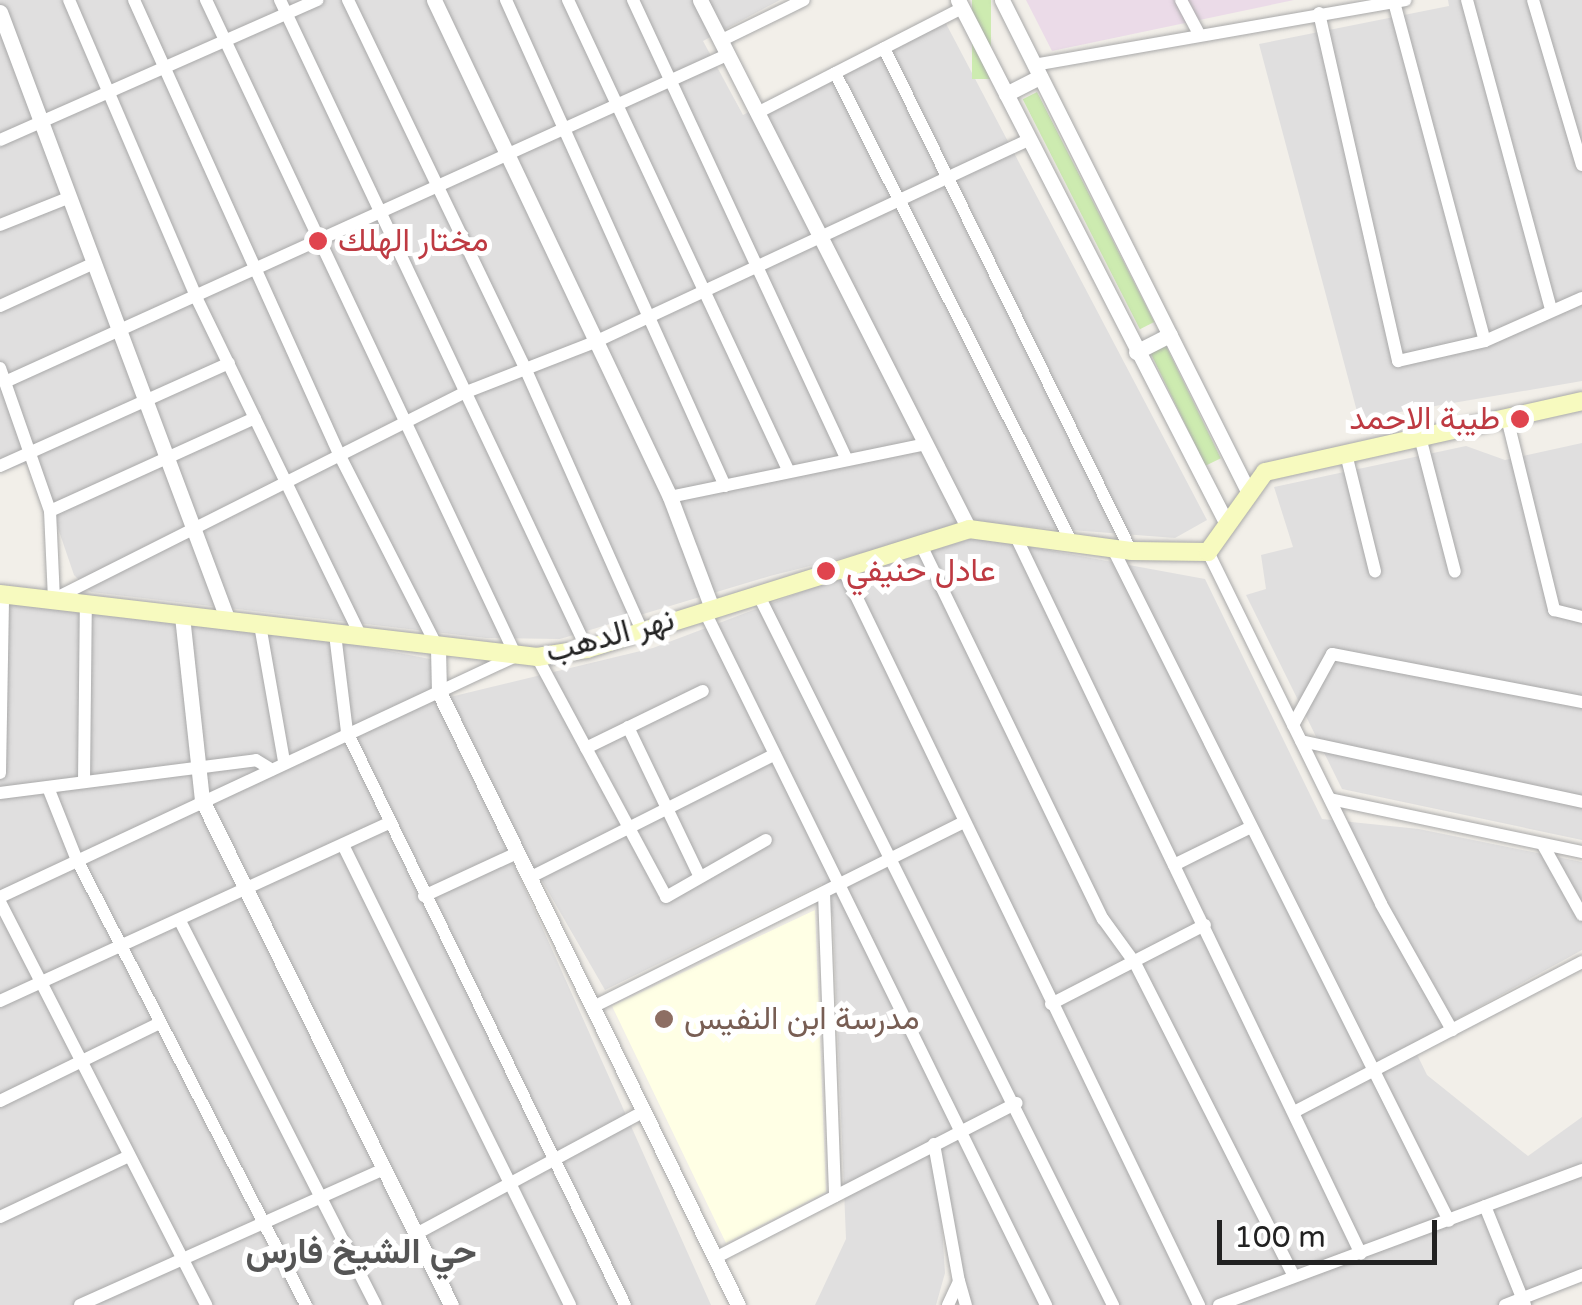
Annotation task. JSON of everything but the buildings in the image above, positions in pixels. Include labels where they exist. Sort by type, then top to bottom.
[{"type":"main road","points":[[969,528],[1017,539],[1122,550],[1208,552],[1247,489],[1264,472],[1582,401]]},
{"type":"main road","name":"نهر الدهب","points":[[2,594],[537,657],[588,648],[969,528]]},
{"type":"street","points":[[69,0],[106,96],[198,299],[361,637]]},
{"type":"street","points":[[134,0],[340,456],[438,648],[439,692],[738,1305]]},
{"type":"street","points":[[206,0],[516,656],[76,858],[0,899],[38,982],[83,1062],[206,1305]]},
{"type":"street","points":[[280,0],[588,648]]},
{"type":"street","points":[[0,140],[317,0]]},
{"type":"street","points":[[348,0],[526,368],[642,631]]},
{"type":"street","points":[[434,0],[504,155],[670,497],[708,609],[830,890],[962,1129],[1046,1305]]},
{"type":"street","points":[[506,0],[725,486]]},
{"type":"street","points":[[568,0],[789,472]]},
{"type":"street","points":[[633,0],[846,460]]},
{"type":"street","points":[[700,0],[969,528]]},
{"type":"street","points":[[5,382],[198,299],[504,155],[618,107],[671,81],[804,0]]},
{"type":"street","points":[[1002,0],[1247,489]]},
{"type":"street","points":[[1181,0],[1198,32]]},
{"type":"street","points":[[1468,0],[1551,309]]},
{"type":"street","points":[[1533,0],[1582,166]]},
{"type":"street","points":[[1006,94],[1037,71],[1198,32],[1399,1],[1485,341]]},
{"type":"street","points":[[757,113],[960,4],[1227,524]]},
{"type":"street","points":[[0,12],[228,621]]},
{"type":"street","points":[[1319,13],[1398,362],[1485,341],[1582,298]]},
{"type":"street","points":[[884,48],[1250,828],[1377,1070],[1449,1220]]},
{"type":"street","points":[[835,73],[1073,545]]},
{"type":"street","points":[[0,368],[50,511],[54,599],[464,393],[595,342],[701,290],[822,240],[1028,140]]},
{"type":"street","points":[[0,224],[68,198]]},
{"type":"street","points":[[0,306],[92,264]]},
{"type":"street","points":[[1136,352],[1170,336]]},
{"type":"street","points":[[0,466],[229,362]]},
{"type":"street","points":[[50,511],[256,418]]},
{"type":"street","points":[[1507,418],[1554,610],[1582,617]]},
{"type":"street","points":[[1420,437],[1455,572]]},
{"type":"street","points":[[670,497],[925,444]]},
{"type":"street","points":[[1346,454],[1375,571]]},
{"type":"street","points":[[1017,539],[1206,924],[1361,1254]]},
{"type":"street","points":[[922,544],[1103,920],[1135,963],[1293,1274]]},
{"type":"street","points":[[1208,552],[1330,799],[1452,1030]]},
{"type":"street","points":[[844,569],[962,823],[1199,1305]]},
{"type":"street","points":[[0,773],[2,594]]},
{"type":"street","points":[[758,594],[1016,1103],[1113,1305]]},
{"type":"street","points":[[84,781],[86,602]]},
{"type":"street","points":[[182,616],[202,800],[450,1305]]},
{"type":"street","points":[[260,625],[284,762]]},
{"type":"street","points":[[335,634],[347,732],[625,1305]]},
{"type":"street","points":[[1293,725],[1332,654],[1582,702]]},
{"type":"street","points":[[537,657],[666,897],[766,840]]},
{"type":"street","points":[[586,748],[703,691]]},
{"type":"street","points":[[628,727],[700,877]]},
{"type":"street","points":[[1302,741],[1582,802]]},
{"type":"street","points":[[528,878],[774,756]]},
{"type":"street","points":[[0,794],[256,760],[269,768]]},
{"type":"street","points":[[49,790],[76,858],[306,1305]]},
{"type":"street","points":[[1330,799],[1582,852]]},
{"type":"street","points":[[0,1001],[248,892],[388,822]]},
{"type":"street","points":[[593,1007],[962,823]]},
{"type":"street","points":[[1174,865],[1250,828]]},
{"type":"street","points":[[343,846],[570,1305]]},
{"type":"street","points":[[1543,846],[1582,915]]},
{"type":"street","points":[[424,896],[516,853]]},
{"type":"street","points":[[830,890],[835,1196]]},
{"type":"street","points":[[180,922],[376,1305]]},
{"type":"street","points":[[1051,1004],[1206,924]]},
{"type":"street","points":[[1294,1112],[1582,962]]},
{"type":"street","points":[[0,1101],[160,1022]]},
{"type":"street","points":[[715,1258],[1016,1103]]},
{"type":"street","points":[[416,1234],[643,1112]]},
{"type":"street","points":[[934,1144],[966,1305]]},
{"type":"street","points":[[0,1217],[129,1156]]},
{"type":"street","points":[[88,1303],[182,1256],[384,1169]]},
{"type":"street","points":[[1219,1305],[1293,1274],[1361,1254],[1582,1170]]},
{"type":"street","points":[[1485,1206],[1524,1302]]},
{"type":"street","points":[[1504,1305],[1524,1302],[1582,1275]]},
{"type":"street","points":[[948,1305],[959,1281]]},
{"type":"shaded area","points":[[0,0],[780,0],[703,41],[743,115],[942,16],[1207,520],[1175,538],[981,523],[770,576],[560,639],[486,638],[91,592],[74,575],[35,461],[0,472]]},
{"type":"shaded area","points":[[1026,0],[1294,0],[1052,51]]},
{"type":"shaded area","points":[[1448,0],[1582,0],[1582,381],[1359,419],[1259,44],[1449,6]]},
{"type":"shaded area","points":[[1582,443],[1582,840],[1342,789],[1246,595],[1266,589],[1261,555],[1293,547],[1274,487],[1466,446],[1505,460]]},
{"type":"shaded area","points":[[977,537],[1205,579],[1322,819],[1419,829],[1582,862],[1582,950],[1412,1044],[1427,1075],[1528,1156],[1582,1117],[1582,1273],[1502,1305],[971,1305],[941,1212],[945,1273],[936,1305],[815,1305],[846,1239],[833,918],[822,884],[605,990],[522,846],[450,697],[653,648],[825,583]]},
{"type":"shaded area","points":[[0,595],[322,638],[435,660],[436,690],[711,1305],[0,1305]]},
{"type":"shaded area","points":[[815,910],[826,1192],[726,1243],[612,1006]]},
{"type":"green space","points":[[972,0],[991,0],[991,79],[972,79]]},
{"type":"green space","points":[[1037,92],[1154,322],[1140,329],[1023,99]]},
{"type":"green space","points":[[1166,346],[1221,458],[1206,466],[1151,353]]},
{"type":"place","name":"مختار الهلك","points":[[318,241]]},
{"type":"place","name":"طيبة الاحمد","points":[[1520,419]]},
{"type":"place","name":"عادل حنيفي","points":[[826,571]]},
{"type":"place","name":"مدرسة ابن النفيس","points":[[664,1019]]},
{"type":"district","name":"حي الشيخ فارس","points":[[361,1252]]}]
